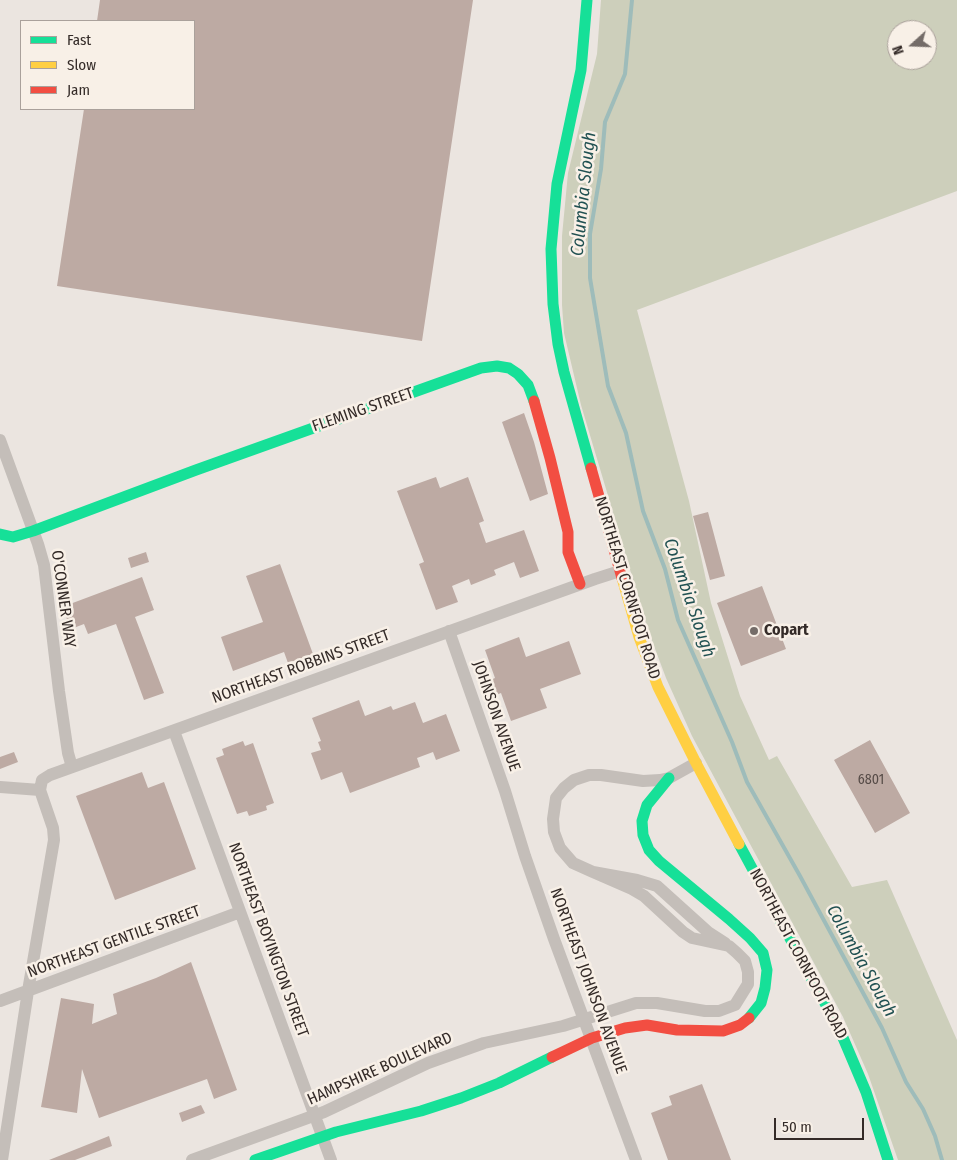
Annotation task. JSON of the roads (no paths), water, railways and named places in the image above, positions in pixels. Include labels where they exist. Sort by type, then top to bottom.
[{"type":"street","name":"NORTHEAST CORNFOOT ROAD","points":[[587,0],[581,70],[557,184],[551,249],[553,304],[564,372],[620,571],[648,662],[658,687],[696,763],[840,1033],[866,1092],[888,1160]]},
{"type":"street","name":"FLEMING STREET","points":[[0,534],[13,537],[33,531],[196,470],[481,368],[497,366],[509,368],[528,384],[550,458],[568,532],[568,552],[580,584]]},
{"type":"street","name":"O'CONNER WAY","points":[[0,440],[44,565],[59,691],[68,753],[72,767]]},
{"type":"street","name":"NORTHEAST ROBBINS STREET","points":[[40,790],[42,780],[50,775],[620,571]]},
{"type":"street","name":"JOHNSON AVENUE","points":[[449,631],[511,812]]},
{"type":"street","name":"NORTHEAST BOYINGTON STREET","points":[[174,730],[330,1160]]},
{"type":"street","points":[[255,1160],[322,1136],[421,1111],[461,1098],[498,1083],[592,1038],[625,1028],[647,1025],[677,1030],[724,1031],[740,1025],[752,1016],[761,1003],[765,988],[767,970],[763,953],[730,919],[683,880],[670,872],[648,850],[643,836],[642,820],[647,805],[669,778],[696,763]]},
{"type":"street","name":"HAMPSHIRE BOULEVARD","points":[[192,1160],[315,1116],[408,1072],[446,1056],[484,1044],[563,1026],[636,1003],[657,1003],[705,1011],[719,1011],[734,1005],[748,984],[748,972],[745,961],[729,946],[708,932],[656,886],[637,880],[593,872],[573,863],[560,848],[554,832],[553,819],[556,798],[574,780],[588,775],[602,775],[643,781],[669,778]]},
{"type":"street","points":[[0,787],[40,790],[53,828],[54,840],[2,1160]]},
{"type":"street","name":"NORTHEAST JOHNSON AVENUE","points":[[511,812],[554,939],[636,1160]]},
{"type":"street","name":"NORTHEAST GENTILE STREET","points":[[0,1001],[240,912]]},
{"type":"waterway","name":"Columbia Slough","points":[[632,0],[625,74],[605,122],[601,169],[590,234],[590,278],[608,386],[626,433],[643,511],[665,569],[678,620],[732,742],[747,782],[882,1028],[906,1082],[923,1109],[935,1136],[942,1160]]},
{"type":"place","name":"Copart","points":[[754,631]]}]
